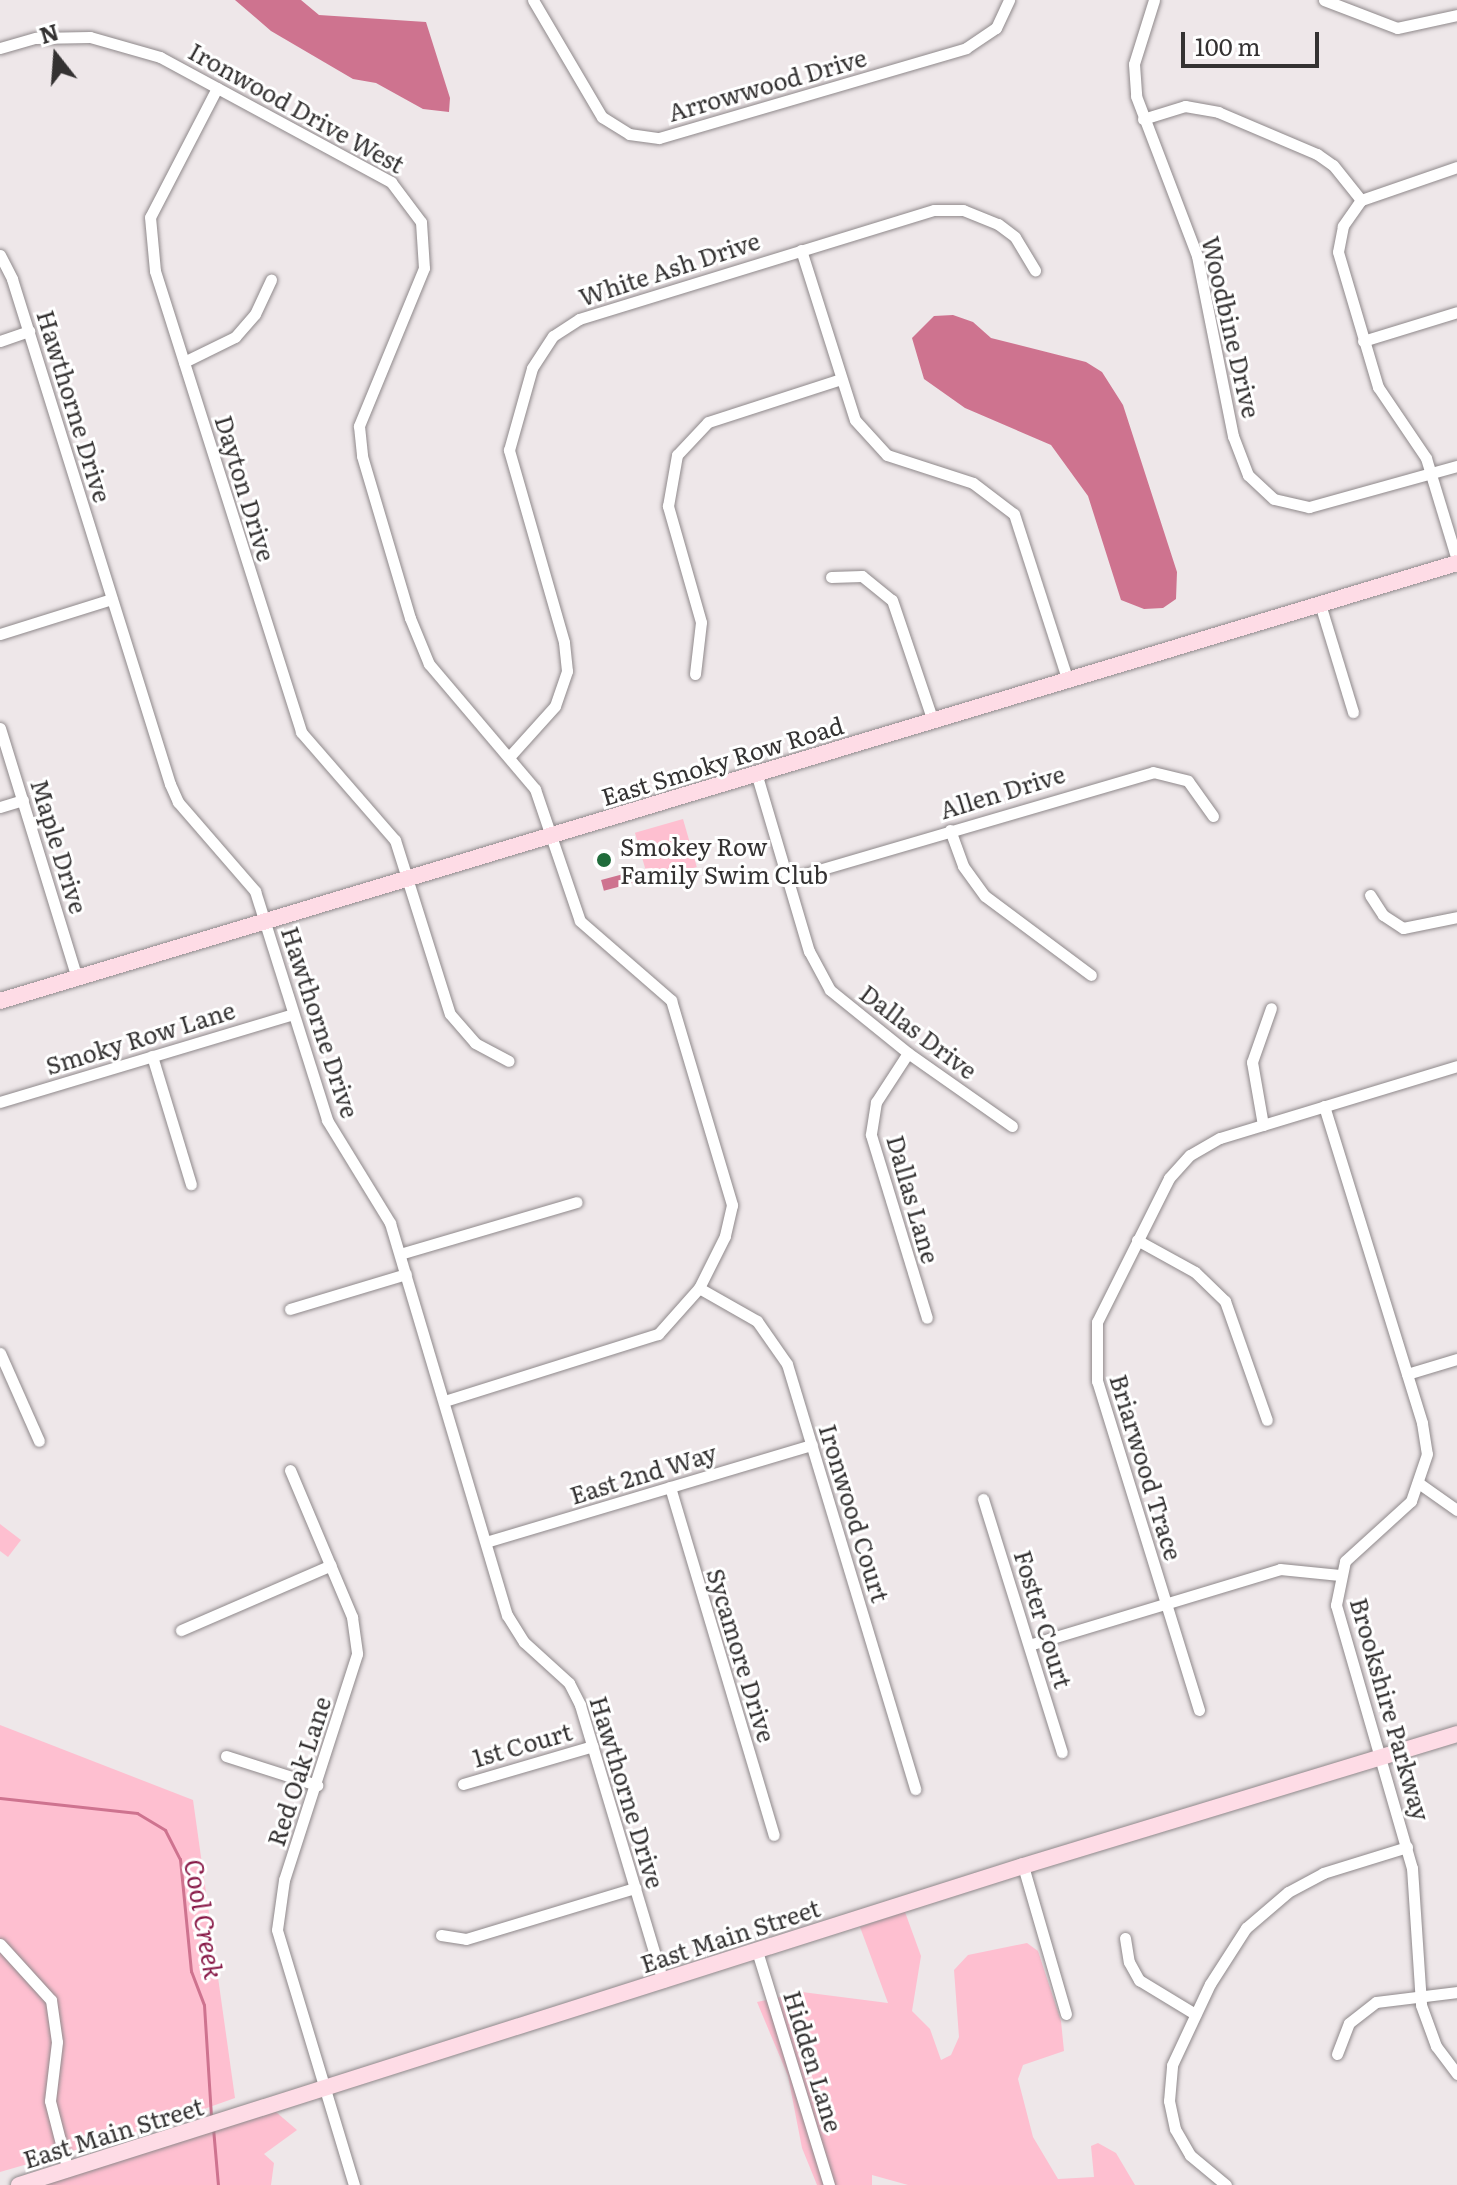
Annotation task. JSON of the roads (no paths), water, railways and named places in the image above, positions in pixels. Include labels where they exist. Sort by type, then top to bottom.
[{"type":"street","name":"Arrowwood Drive","points":[[533,0],[602,117],[629,134],[659,138],[966,48],[996,28],[1009,0]]},
{"type":"street","name":"Woodbine Drive","points":[[1154,0],[1134,64],[1143,119],[1197,256],[1233,436],[1255,484],[1274,499],[1309,507],[1457,466]]},
{"type":"street","points":[[1324,0],[1397,28],[1457,15]]},
{"type":"street","name":"Ironwood Drive West","points":[[0,48],[36,38],[90,37],[160,57],[391,182],[421,222],[424,268],[362,414],[362,456],[422,653],[535,789],[580,921],[656,984],[678,1014],[731,1192],[731,1220],[699,1288],[658,1334],[444,1401]]},
{"type":"street","name":"Dayton Drive","points":[[217,88],[150,217],[150,249],[301,732],[391,834],[450,1014],[475,1043],[509,1061]]},
{"type":"street","points":[[1143,119],[1185,106],[1218,112],[1317,154],[1361,200]]},
{"type":"street","points":[[1457,167],[1361,200],[1343,226],[1338,252],[1363,341],[1386,405],[1419,444],[1457,562]]},
{"type":"street","name":"White Ash Drive","points":[[510,756],[555,706],[567,671],[564,642],[509,450],[538,355],[553,336],[579,319],[949,208],[998,224],[1015,237],[1035,270]]},
{"type":"street","points":[[801,250],[855,420],[887,455],[973,483],[1014,514],[1068,681]]},
{"type":"street","name":"Hawthorne Drive","points":[[0,255],[29,331],[178,802],[250,885],[266,922],[327,1120],[385,1209],[514,1629],[569,1683],[593,1746],[663,1982]]},
{"type":"street","points":[[184,362],[235,337],[255,314],[271,279]]},
{"type":"street","points":[[1363,341],[1457,312]]},
{"type":"street","points":[[0,341],[29,331]]},
{"type":"street","points":[[695,674],[701,622],[668,506],[677,455],[708,422],[841,379]]},
{"type":"street","name":"East Smoky Row Road","points":[[0,1001],[757,776],[1457,562]]},
{"type":"street","points":[[831,577],[862,576],[892,600],[933,721]]},
{"type":"street","points":[[0,634],[112,599]]},
{"type":"street","points":[[1320,604],[1353,712]]},
{"type":"street","name":"Maple Drive","points":[[0,728],[77,978]]},
{"type":"street","name":"Allen Drive","points":[[788,879],[1153,772],[1188,781],[1213,816]]},
{"type":"street","name":"Dallas Drive","points":[[757,776],[809,951],[830,990],[908,1053],[1012,1126]]},
{"type":"street","points":[[0,807],[23,800]]},
{"type":"street","points":[[950,830],[963,866],[985,896],[1091,975]]},
{"type":"street","points":[[1370,895],[1383,915],[1403,928],[1457,917]]},
{"type":"street","points":[[1263,1125],[1252,1062],[1271,1008]]},
{"type":"street","name":"Smoky Row Lane","points":[[0,1102],[293,1014]]},
{"type":"street","name":"Dallas Lane","points":[[908,1053],[876,1102],[871,1135],[927,1318]]},
{"type":"street","points":[[152,1056],[191,1184]]},
{"type":"street","name":"Briarwood Trace","points":[[1199,1710],[1094,1364],[1097,1322],[1169,1178],[1190,1155],[1220,1138],[1457,1066]]},
{"type":"street","name":"Brookshire Parkway","points":[[1324,1106],[1426,1438],[1420,1484],[1403,1511],[1354,1549],[1340,1575],[1338,1618],[1407,1847],[1420,1993],[1428,2031],[1457,2074]]},
{"type":"street","points":[[400,1254],[577,1202]]},
{"type":"street","points":[[1137,1240],[1195,1272],[1225,1301],[1267,1420]]},
{"type":"street","points":[[290,1309],[406,1274]]},
{"type":"street","name":"Ironwood Court","points":[[699,1288],[757,1321],[774,1339],[787,1364],[915,1789]]},
{"type":"street","points":[[0,1353],[39,1441]]},
{"type":"street","points":[[1407,1374],[1457,1359]]},
{"type":"street","name":"East 2nd Way","points":[[486,1542],[812,1445]]},
{"type":"street","name":"Red Oak Lane","points":[[290,1470],[352,1617],[357,1654],[284,1880],[277,1930],[354,2185]]},
{"type":"street","points":[[1420,1484],[1457,1510]]},
{"type":"street","name":"Sycamore Drive","points":[[670,1487],[774,1835]]},
{"type":"street","name":"Foster Court","points":[[983,1499],[1062,1752]]},
{"type":"street","points":[[181,1630],[331,1565]]},
{"type":"street","points":[[1029,1645],[1280,1569],[1340,1575]]},
{"type":"street","name":"East Main Street","points":[[19,2185],[324,2092],[1023,1866],[1457,1734]]},
{"type":"street","name":"1st Court","points":[[463,1784],[593,1746]]},
{"type":"street","points":[[226,1756],[317,1785]]},
{"type":"street","points":[[1226,2185],[1190,2155],[1175,2129],[1169,2101],[1172,2065],[1226,1956],[1267,1908],[1323,1873],[1407,1847]]},
{"type":"street","points":[[1023,1866],[1066,2014]]},
{"type":"street","points":[[441,1935],[466,1939],[635,1888]]},
{"type":"street","points":[[1125,1938],[1129,1962],[1139,1980],[1195,2014]]},
{"type":"street","points":[[0,1944],[51,2000],[57,2042],[50,2101],[68,2171]]},
{"type":"street","name":"Hidden Lane","points":[[757,1951],[829,2185]]},
{"type":"street","points":[[1337,2054],[1349,2023],[1366,2007],[1420,1993],[1457,1992]]},
{"type":"waterway","name":"Cool Creek","points":[[0,1798],[137,1813],[165,1830],[180,1859],[191,1971],[204,2005],[211,2117]]},
{"type":"waterway","name":"Cool Creek","points":[[213,2128],[218,2185]]},
{"type":"place","name":"Smokey Row Family Swim Club","points":[[604,860]]}]
